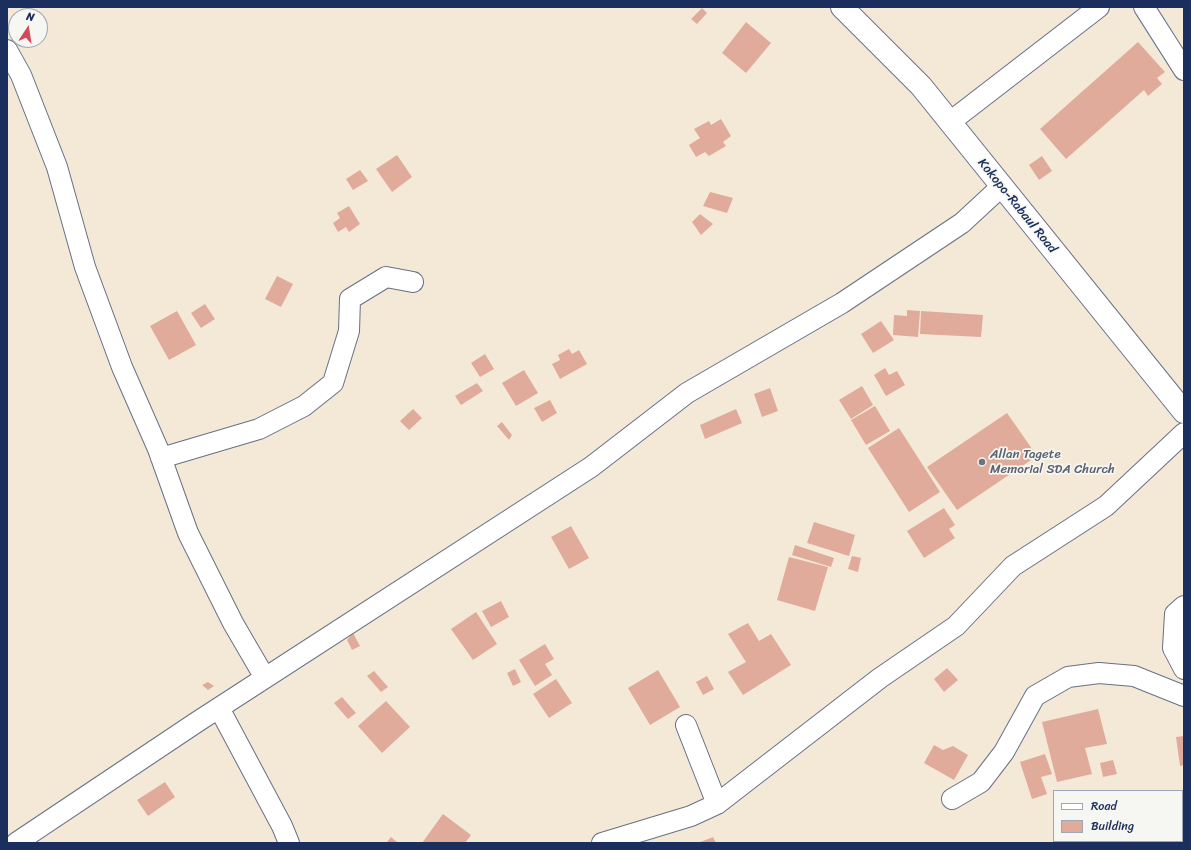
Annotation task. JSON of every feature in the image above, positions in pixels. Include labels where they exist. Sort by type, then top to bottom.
[{"type":"main road","name":"Kokopo-Rabaul Road","points":[[842,7],[921,86],[1184,412]]},
{"type":"street","points":[[950,122],[1100,7]]},
{"type":"street","points":[[1144,7],[1184,70]]},
{"type":"street","points":[[7,50],[21,75],[57,167],[85,267],[122,367],[161,458],[188,533],[232,623],[265,678]]},
{"type":"street","points":[[16,843],[219,708],[591,467],[687,393],[842,303],[962,224],[1002,186]]},
{"type":"street","points":[[161,458],[259,430],[304,406],[333,383],[349,331],[350,299],[386,277],[413,282]]},
{"type":"street","points":[[602,843],[691,816],[717,804],[880,678],[956,626],[1013,566],[1106,506],[1184,433]]},
{"type":"street","points":[[1184,606],[1175,614],[1172,648],[1184,669]]},
{"type":"street","points":[[952,799],[981,782],[1004,752],[1035,696],[1068,677],[1099,673],[1134,676],[1184,696]]},
{"type":"street","points":[[219,708],[282,826],[289,843]]},
{"type":"street","points":[[686,726],[717,804]]},
{"type":"building","points":[[702,8],[707,13],[697,24],[691,19]]},
{"type":"building","points":[[746,22],[771,43],[746,73],[722,53]]},
{"type":"building","points":[[1138,42],[1165,72],[1157,78],[1162,84],[1148,96],[1144,90],[1066,159],[1040,129]]},
{"type":"building","points":[[721,119],[731,136],[723,142],[726,146],[709,156],[705,152],[696,157],[689,145],[700,138],[694,129],[709,121],[711,125]]},
{"type":"building","points":[[397,155],[412,177],[392,192],[376,169]]},
{"type":"building","points":[[1042,156],[1052,171],[1039,180],[1029,165]]},
{"type":"building","points":[[360,170],[368,181],[353,190],[346,179]]},
{"type":"building","points":[[710,192],[733,198],[727,213],[703,206]]},
{"type":"building","points":[[349,206],[360,224],[349,232],[346,227],[338,232],[333,223],[340,218],[337,213]]},
{"type":"building","points":[[700,214],[713,224],[701,235],[692,222]]},
{"type":"building","points":[[277,276],[293,284],[281,307],[265,299]]},
{"type":"building","points":[[205,304],[215,319],[201,328],[191,313]]},
{"type":"building","points":[[907,310],[920,311],[918,337],[893,335],[894,315],[907,316]]},
{"type":"building","points":[[177,311],[196,345],[169,360],[150,326]]},
{"type":"building","points":[[921,311],[983,315],[981,337],[920,334]]},
{"type":"building","points":[[881,321],[894,340],[873,353],[861,334]]},
{"type":"building","points":[[569,349],[572,354],[579,350],[587,364],[560,379],[552,364],[560,360],[558,355]]},
{"type":"building","points":[[485,354],[494,369],[480,377],[471,363]]},
{"type":"building","points":[[885,368],[889,375],[897,371],[905,385],[886,396],[874,375]]},
{"type":"building","points":[[524,370],[538,393],[516,406],[502,383]]},
{"type":"building","points":[[477,383],[483,391],[461,405],[455,396]]},
{"type":"building","points":[[862,386],[873,405],[851,419],[839,400]]},
{"type":"building","points":[[770,388],[778,411],[762,417],[754,394]]},
{"type":"building","points":[[550,400],[557,413],[542,422],[534,408]]},
{"type":"building","points":[[875,406],[890,431],[866,445],[851,420]]},
{"type":"building","points":[[413,409],[422,418],[409,430],[400,421]]},
{"type":"building","points":[[736,409],[742,423],[705,439],[700,425]]},
{"type":"building","name":"Allan Tagete Memorial SDA Church","points":[[1007,413],[1037,456],[957,510],[927,467]]},
{"type":"building","points":[[502,422],[512,435],[509,440],[497,426]]},
{"type":"building","points":[[899,428],[940,492],[909,512],[868,448]]},
{"type":"building","points":[[944,508],[955,525],[949,529],[955,538],[924,558],[907,531]]},
{"type":"building","points":[[814,522],[855,535],[849,556],[807,543]]},
{"type":"building","points":[[571,526],[589,558],[569,569],[551,537]]},
{"type":"building","points":[[795,545],[834,558],[831,567],[792,555]]},
{"type":"building","points":[[852,556],[861,558],[858,572],[848,569]]},
{"type":"building","points":[[789,557],[828,567],[815,611],[777,600]]},
{"type":"building","points":[[501,601],[509,617],[491,627],[482,611]]},
{"type":"building","points":[[476,612],[497,644],[473,660],[451,629]]},
{"type":"building","points":[[748,623],[759,641],[771,634],[791,665],[743,695],[728,672],[746,662],[728,634]]},
{"type":"building","points":[[353,633],[360,646],[352,650],[347,640]]},
{"type":"building","points":[[545,644],[554,659],[545,664],[552,675],[535,686],[519,660]]},
{"type":"building","points":[[947,668],[958,680],[944,692],[934,679]]},
{"type":"building","points":[[515,669],[521,682],[513,686],[507,673]]},
{"type":"building","points":[[658,670],[680,707],[650,725],[628,688]]},
{"type":"building","points":[[374,671],[388,687],[381,692],[367,676]]},
{"type":"building","points":[[707,676],[714,689],[703,695],[696,682]]},
{"type":"building","points":[[556,679],[572,703],[549,718],[533,694]]},
{"type":"building","points":[[208,682],[214,686],[208,690],[202,685]]},
{"type":"building","points":[[342,697],[356,713],[348,719],[334,703]]},
{"type":"building","points":[[386,701],[410,727],[382,753],[358,726]]},
{"type":"building","points":[[1098,709],[1107,744],[1085,748],[1092,774],[1057,782],[1042,722]]},
{"type":"building","points":[[1184,736],[1184,765],[1180,766],[1176,737]]},
{"type":"building","points":[[934,745],[943,750],[953,746],[968,755],[954,780],[924,763]]},
{"type":"building","points":[[1045,754],[1052,774],[1041,777],[1047,794],[1032,799],[1020,762]]},
{"type":"building","points":[[1113,760],[1117,774],[1103,777],[1100,763]]},
{"type":"building","points":[[165,782],[175,797],[148,816],[137,800]]},
{"type":"building","points":[[443,814],[471,835],[465,843],[422,843]]},
{"type":"building","points":[[391,837],[398,843],[386,843]]},
{"type":"building","points":[[713,837],[716,843],[698,843]]},
{"type":"place","name":"Allan Tagete Memorial SDA Church","points":[[982,462]]}]
